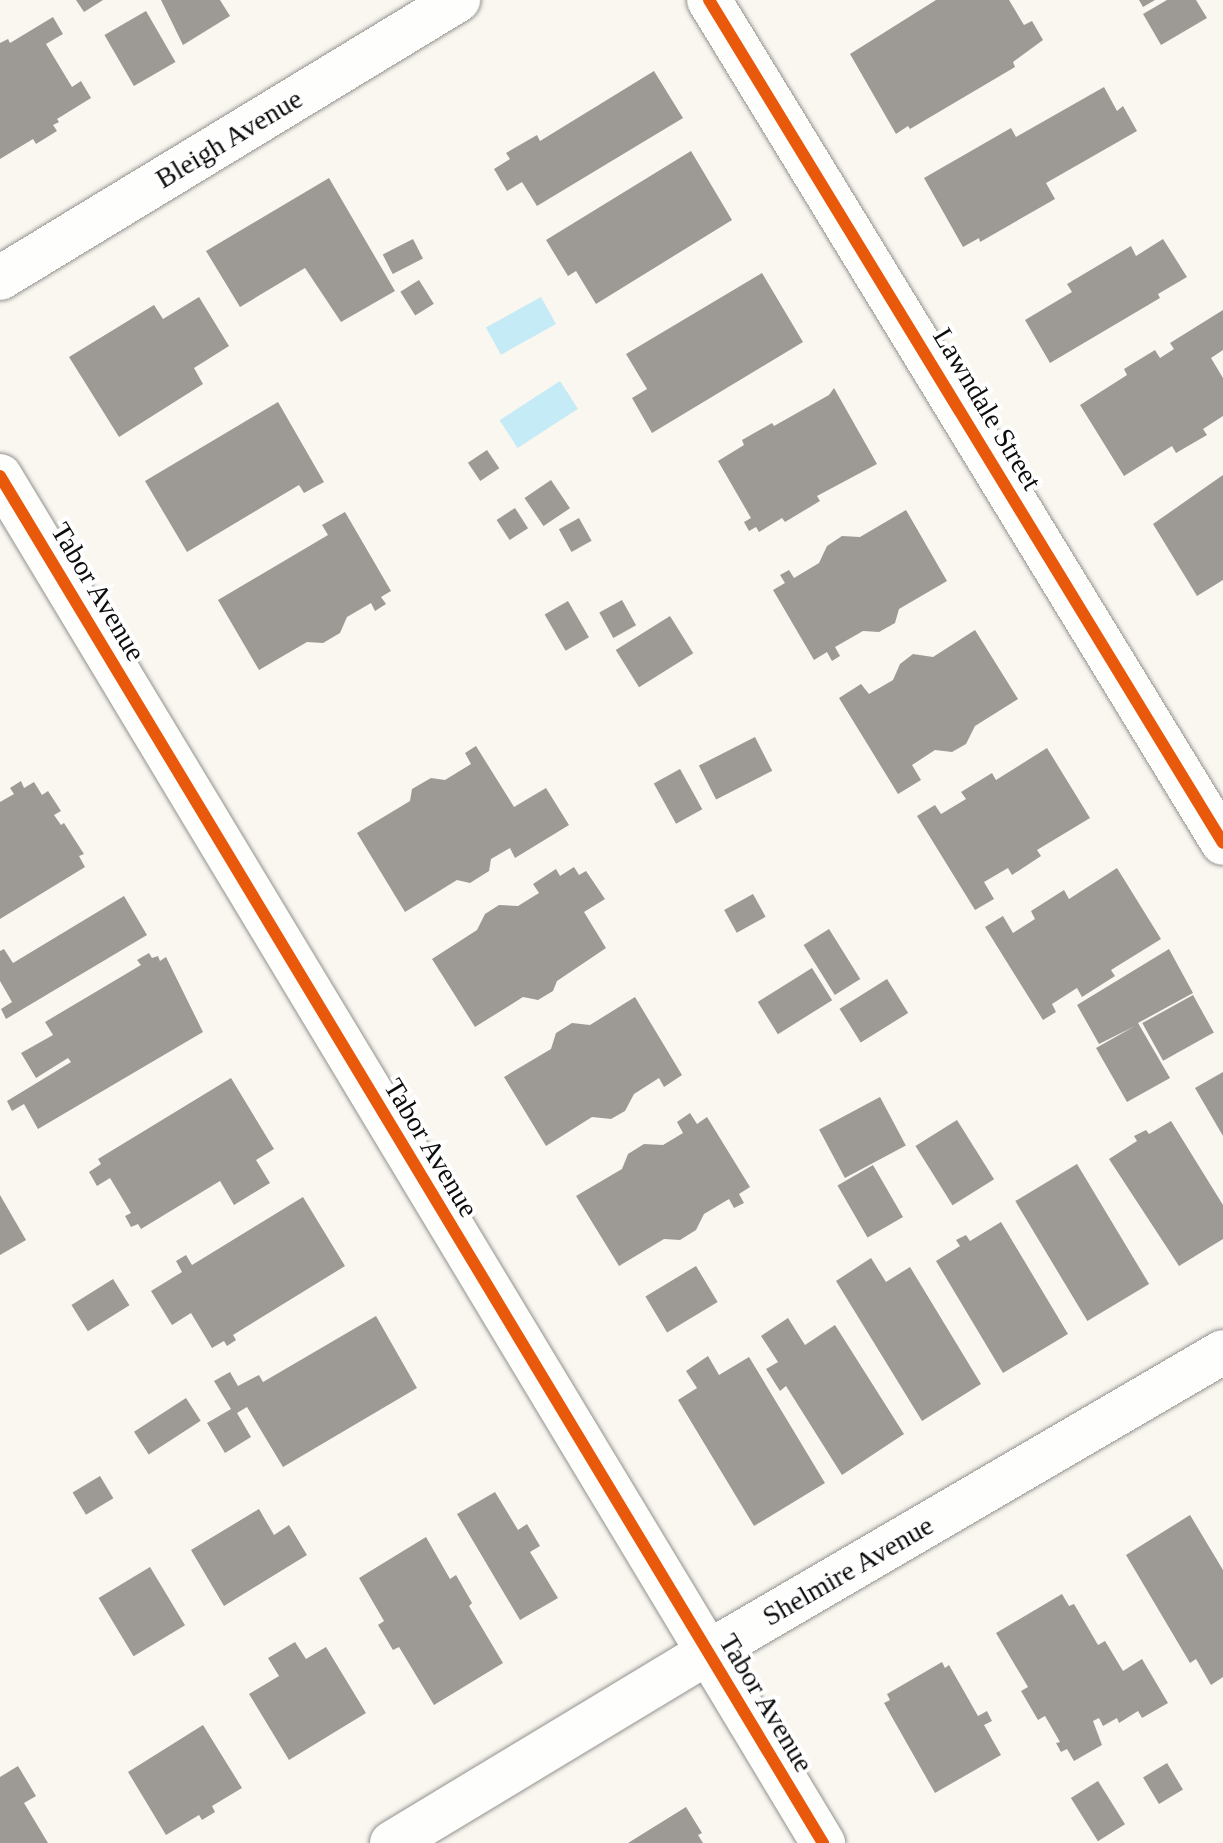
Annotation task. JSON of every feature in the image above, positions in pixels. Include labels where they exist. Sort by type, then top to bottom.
[{"type":"street","name":"Bleigh Avenue","points":[[0,278],[458,0]]},
{"type":"street","name":"Lawndale Street","points":[[709,0],[1223,843]]},
{"type":"street","name":"Tabor Avenue","points":[[0,476],[823,1843]]},
{"type":"street","name":"Shelmire Avenue","points":[[392,1843],[707,1653],[1223,1352]]},
{"type":"water","points":[[541,297],[556,324],[501,355],[486,328]]},
{"type":"water","points":[[560,381],[578,409],[518,448],[500,420]]},
{"type":"building","points":[[76,0],[103,0],[84,12]]},
{"type":"building","points":[[161,0],[220,0],[230,16],[183,45]]},
{"type":"building","points":[[936,0],[1009,0],[1024,25],[1032,21],[1043,40],[1013,62],[1015,67],[910,129],[908,126],[896,134],[850,54]]},
{"type":"building","points":[[1139,0],[1155,0],[1143,7]]},
{"type":"building","points":[[1167,0],[1196,0],[1207,18],[1161,45],[1143,14]]},
{"type":"building","points":[[146,11],[176,62],[134,86],[104,35]]},
{"type":"building","points":[[53,17],[63,34],[46,44],[72,87],[81,81],[91,98],[57,119],[59,122],[53,125],[57,131],[36,144],[33,139],[0,159],[0,43],[8,39],[10,43]]},
{"type":"building","points":[[654,71],[683,118],[537,206],[522,182],[507,191],[494,169],[510,159],[506,153],[537,135],[540,141]]},
{"type":"building","points":[[1104,87],[1117,111],[1123,106],[1137,131],[1046,183],[1055,199],[980,242],[979,238],[963,247],[924,178],[1011,128],[1016,137]]},
{"type":"building","points":[[691,151],[732,220],[596,304],[576,271],[568,276],[546,240]]},
{"type":"building","points":[[329,178],[395,291],[341,322],[305,268],[240,307],[206,251]]},
{"type":"building","points":[[413,239],[423,259],[393,274],[383,254]]},
{"type":"building","points":[[1163,239],[1187,277],[1158,294],[1160,298],[1050,363],[1025,320],[1072,292],[1067,284],[1131,246],[1136,256]]},
{"type":"building","points":[[762,273],[803,342],[652,433],[632,398],[647,389],[626,354]]},
{"type":"building","points":[[419,280],[434,304],[415,315],[400,292]]},
{"type":"building","points":[[199,297],[229,346],[194,368],[203,384],[119,437],[69,357],[154,305],[163,319]]},
{"type":"building","points":[[1223,310],[1223,350],[1211,358],[1223,378],[1223,416],[1203,429],[1207,435],[1176,453],[1172,446],[1124,476],[1080,405],[1127,375],[1124,369],[1155,350],[1160,358],[1174,349],[1170,343]]},
{"type":"building","points":[[834,388],[877,464],[817,496],[820,501],[785,522],[782,518],[759,532],[756,527],[749,531],[744,522],[751,518],[718,461],[744,445],[742,440],[829,395]]},
{"type":"building","points":[[278,402],[324,482],[304,493],[299,485],[187,552],[145,481]]},
{"type":"building","points":[[487,450],[499,468],[480,481],[468,463]]},
{"type":"building","points":[[1223,475],[1223,580],[1197,596],[1153,524]]},
{"type":"building","points":[[551,480],[570,508],[543,526],[524,498]]},
{"type":"building","points":[[515,508],[528,528],[510,540],[497,520]]},
{"type":"building","points":[[906,510],[947,581],[899,609],[895,623],[879,632],[863,631],[835,647],[840,656],[832,661],[827,652],[814,660],[773,590],[785,583],[780,575],[789,570],[794,578],[819,563],[827,546],[842,536],[860,537]]},
{"type":"building","points":[[345,512],[391,591],[381,597],[386,604],[375,611],[371,603],[347,617],[340,633],[323,643],[307,642],[259,670],[218,600],[328,535],[322,525]]},
{"type":"building","points":[[579,518],[592,541],[571,552],[559,529]]},
{"type":"building","points":[[622,600],[636,625],[613,638],[599,613]]},
{"type":"building","points":[[568,601],[589,637],[566,651],[545,614]]},
{"type":"building","points":[[670,616],[693,653],[639,687],[616,650]]},
{"type":"building","points":[[975,630],[1018,699],[975,726],[966,744],[952,752],[935,750],[912,765],[921,780],[898,794],[839,698],[861,684],[869,694],[893,680],[900,664],[913,654],[933,657]]},
{"type":"building","points":[[755,737],[772,771],[716,799],[699,766]]},
{"type":"building","points":[[476,746],[514,807],[546,788],[569,825],[515,858],[510,848],[491,859],[489,871],[470,883],[457,880],[405,912],[357,833],[410,801],[412,789],[431,778],[445,780],[471,764],[465,753]]},
{"type":"building","points":[[1047,748],[1090,818],[1037,850],[1041,856],[1012,875],[1008,868],[984,882],[994,899],[975,910],[917,816],[935,805],[941,814],[966,799],[961,792],[992,773],[996,780]]},
{"type":"building","points":[[680,769],[702,809],[676,824],[654,784]]},
{"type":"building","points":[[21,781],[24,788],[34,782],[42,795],[48,791],[61,811],[54,815],[61,825],[64,823],[84,854],[79,856],[85,867],[0,919],[0,802],[14,794],[10,788]]},
{"type":"building","points":[[574,867],[579,875],[586,871],[605,899],[584,912],[606,948],[557,981],[553,991],[538,1000],[523,997],[475,1027],[432,959],[477,930],[485,914],[499,905],[518,906],[539,893],[533,884],[556,869],[560,876]]},
{"type":"building","points":[[1117,868],[1161,939],[1111,970],[1115,976],[1082,997],[1077,988],[1052,1004],[1056,1012],[1043,1020],[985,927],[1003,916],[1013,933],[1035,919],[1031,911],[1064,890],[1069,899]]},
{"type":"building","points":[[753,894],[766,917],[737,933],[724,910]]},
{"type":"building","points":[[124,896],[147,935],[6,1019],[1,1009],[12,1002],[0,981],[0,951],[4,949],[13,963]]},
{"type":"building","points":[[829,929],[860,979],[835,995],[804,945]]},
{"type":"building","points":[[1169,949],[1193,993],[1138,1023],[1170,1078],[1127,1102],[1096,1048],[1135,1026],[1099,1044],[1077,1005]]},
{"type":"building","points":[[149,953],[152,958],[158,956],[160,961],[166,957],[203,1032],[38,1129],[24,1104],[12,1111],[7,1101],[71,1062],[68,1058],[36,1078],[21,1053],[53,1035],[45,1022],[141,965],[137,960]]},
{"type":"building","points":[[812,968],[832,1000],[778,1034],[758,1002]]},
{"type":"building","points":[[887,979],[908,1013],[861,1043],[840,1009]]},
{"type":"building","points":[[1193,995],[1214,1033],[1163,1061],[1142,1023]]},
{"type":"building","points":[[635,997],[682,1075],[664,1087],[659,1078],[634,1094],[625,1111],[611,1119],[592,1117],[546,1146],[504,1077],[551,1049],[556,1033],[572,1023],[590,1025]]},
{"type":"building","points":[[1223,1072],[1223,1136],[1195,1088]]},
{"type":"building","points":[[231,1078],[274,1149],[256,1160],[270,1183],[234,1205],[220,1181],[141,1229],[138,1224],[131,1227],[125,1216],[131,1213],[110,1178],[97,1186],[89,1172],[101,1164],[98,1159]]},
{"type":"building","points":[[880,1097],[906,1146],[845,1178],[819,1129]]},
{"type":"building","points":[[690,1113],[697,1124],[707,1117],[750,1187],[739,1194],[744,1203],[734,1208],[729,1199],[704,1214],[696,1230],[680,1240],[664,1239],[619,1266],[576,1196],[622,1169],[628,1154],[644,1144],[663,1145],[683,1133],[677,1122]]},
{"type":"building","points":[[957,1120],[994,1179],[953,1205],[915,1146]]},
{"type":"building","points":[[1171,1121],[1223,1205],[1223,1239],[1179,1266],[1109,1159],[1137,1141],[1134,1136],[1146,1130],[1149,1134]]},
{"type":"building","points":[[1077,1164],[1149,1284],[1087,1321],[1015,1201]]},
{"type":"building","points":[[873,1165],[903,1217],[867,1237],[837,1186]]},
{"type":"building","points":[[0,1195],[26,1240],[0,1255]]},
{"type":"building","points":[[303,1197],[345,1266],[233,1335],[236,1340],[227,1346],[224,1341],[212,1348],[191,1313],[172,1325],[151,1291],[182,1272],[176,1261],[186,1255],[192,1265]]},
{"type":"building","points":[[1001,1222],[1068,1334],[1003,1373],[936,1261],[960,1246],[956,1240],[966,1235],[970,1241]]},
{"type":"building","points":[[871,1258],[886,1282],[910,1267],[981,1384],[922,1421],[836,1281]]},
{"type":"building","points":[[696,1266],[718,1302],[667,1332],[645,1296]]},
{"type":"building","points":[[113,1279],[129,1305],[88,1331],[71,1305]]},
{"type":"building","points":[[376,1316],[417,1388],[283,1467],[247,1407],[237,1413],[251,1437],[225,1453],[207,1423],[231,1409],[214,1381],[230,1372],[238,1386],[259,1375],[263,1382]]},
{"type":"building","points":[[788,1318],[805,1345],[835,1325],[904,1434],[842,1475],[786,1386],[780,1391],[766,1369],[778,1362],[761,1336]]},
{"type":"building","points":[[708,1356],[719,1375],[749,1357],[825,1483],[754,1526],[678,1400],[697,1388],[686,1371]]},
{"type":"building","points":[[186,1398],[201,1421],[149,1454],[134,1432]]},
{"type":"building","points":[[100,1476],[113,1498],[86,1515],[73,1492]]},
{"type":"building","points":[[495,1492],[518,1530],[527,1524],[540,1546],[530,1552],[558,1598],[520,1620],[457,1514]]},
{"type":"building","points":[[259,1509],[274,1535],[289,1525],[307,1555],[224,1606],[191,1550]]},
{"type":"building","points":[[1190,1515],[1223,1570],[1223,1677],[1211,1685],[1196,1659],[1190,1663],[1126,1555]]},
{"type":"building","points":[[426,1537],[450,1579],[456,1575],[472,1603],[469,1606],[503,1663],[434,1705],[399,1647],[393,1650],[378,1625],[384,1621],[359,1578]]},
{"type":"building","points":[[150,1567],[185,1625],[134,1656],[99,1598]]},
{"type":"building","points":[[1062,1594],[1069,1606],[1074,1604],[1098,1645],[1105,1641],[1123,1671],[1142,1659],[1168,1703],[1142,1718],[1138,1711],[1119,1723],[1117,1718],[1103,1726],[1099,1718],[1093,1721],[1102,1745],[1074,1761],[1067,1749],[1061,1752],[1056,1743],[1060,1742],[1045,1716],[1038,1720],[1021,1691],[1028,1687],[996,1633]]},
{"type":"building","points":[[295,1642],[306,1659],[326,1647],[366,1713],[289,1760],[249,1694],[279,1676],[268,1658]]},
{"type":"building","points":[[942,1662],[945,1668],[949,1665],[978,1716],[987,1711],[992,1721],[984,1725],[1001,1755],[935,1793],[884,1703],[890,1700],[887,1694]]},
{"type":"building","points":[[203,1725],[242,1788],[212,1806],[215,1812],[202,1820],[199,1815],[166,1835],[128,1772]]},
{"type":"building","points":[[1167,1763],[1183,1790],[1159,1804],[1143,1777]]},
{"type":"building","points":[[18,1766],[36,1796],[24,1803],[48,1843],[0,1843],[0,1777]]},
{"type":"building","points":[[1098,1781],[1125,1824],[1098,1841],[1071,1798]]},
{"type":"building","points":[[686,1807],[702,1833],[698,1835],[703,1843],[628,1843]]},
{"type":"cycle path","points":[[709,0],[1223,843]]},
{"type":"cycle path","points":[[0,476],[823,1843]]}]
